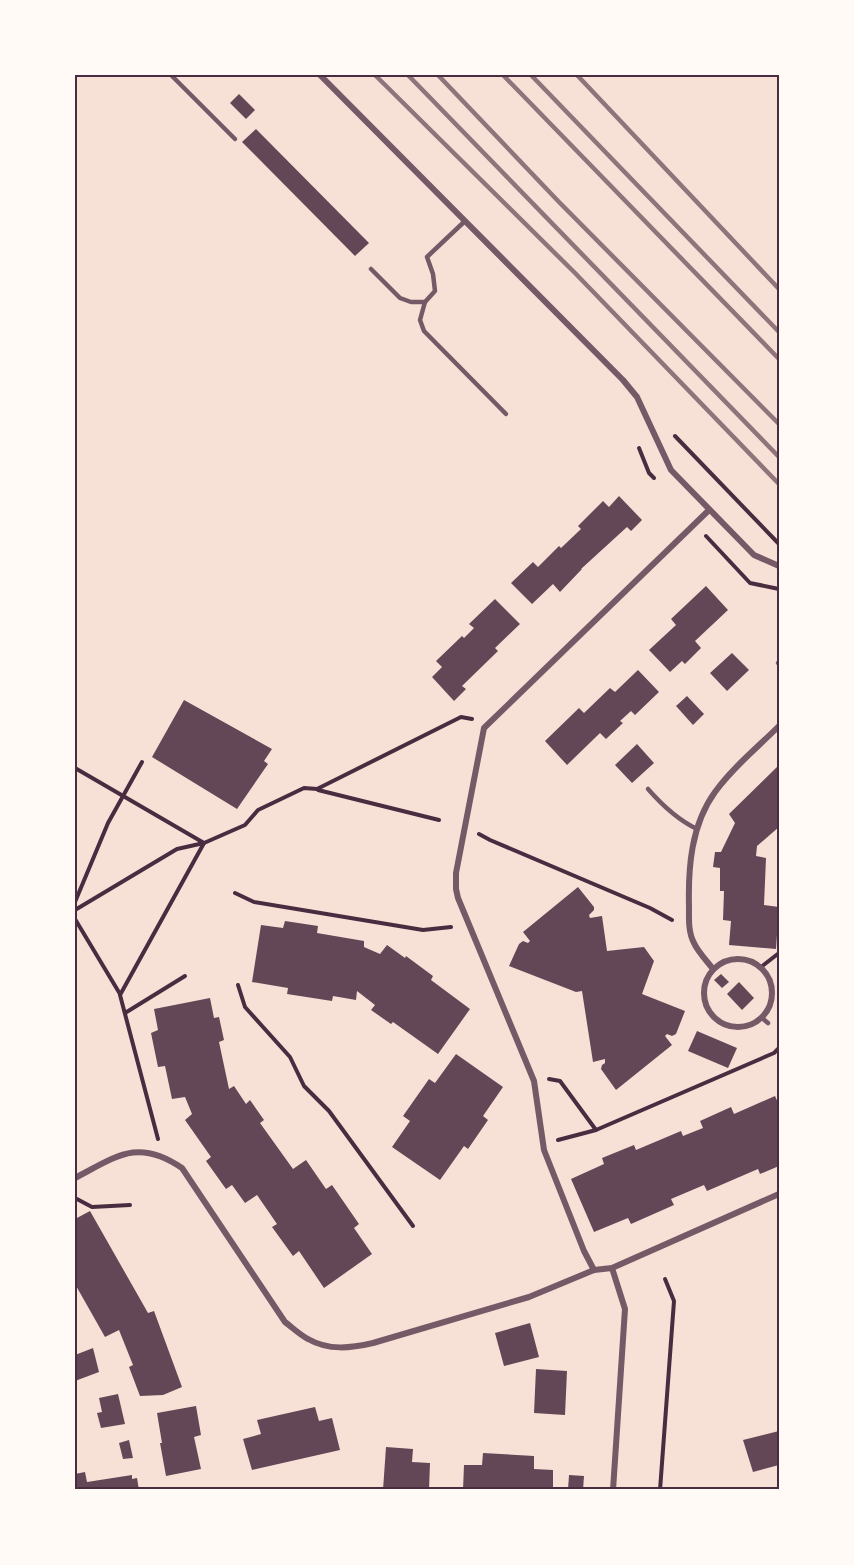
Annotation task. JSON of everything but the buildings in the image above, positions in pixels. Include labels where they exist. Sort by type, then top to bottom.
[{"type":"street","points":[[320,75],[623,380],[637,397],[671,470],[754,555],[779,566]]},
{"type":"street","points":[[594,1270],[584,1251],[544,1150],[534,1081],[458,898],[456,873],[484,728],[709,510]]},
{"type":"street","points":[[713,969],[694,944],[689,922],[688,874],[697,829],[705,810],[725,779],[779,726]]},
{"type":"street","points":[[742,958],[761,967],[772,986],[769,1008],[762,1018],[741,1027],[729,1026],[718,1021],[709,1013],[704,1002],[703,990],[706,979],[713,969],[731,959],[742,958]]},
{"type":"street","points":[[75,1178],[123,1154],[144,1152],[168,1158],[182,1168],[285,1322],[319,1344],[350,1348],[529,1297],[594,1270],[612,1268],[779,1194]]},
{"type":"street","points":[[612,1268],[625,1309],[613,1490]]},
{"type":"lane","points":[[171,75],[235,139]]},
{"type":"lane","points":[[465,221],[427,257],[433,274],[435,291],[425,302],[420,320],[424,331],[506,414]]},
{"type":"lane","points":[[371,269],[400,298],[411,302],[425,302]]},
{"type":"lane","points":[[648,789],[658,801],[686,824],[697,829]]},
{"type":"lane","points":[[762,1018],[768,1023]]},
{"type":"path","points":[[669,429],[779,544]]},
{"type":"path","points":[[703,534],[750,584],[779,589]]},
{"type":"path","points":[[317,789],[461,717],[479,720]]},
{"type":"path","points":[[75,902],[108,823],[142,762]]},
{"type":"path","points":[[75,768],[204,843]]},
{"type":"path","points":[[75,910],[177,849],[204,843],[245,825],[258,810],[304,788],[317,789],[439,820]]},
{"type":"path","points":[[476,832],[650,908],[676,922]]},
{"type":"path","points":[[120,995],[204,843]]},
{"type":"path","points":[[235,893],[254,902],[423,930],[461,926]]},
{"type":"path","points":[[75,918],[120,995],[159,1142],[155,1154]]},
{"type":"path","points":[[761,967],[779,953]]},
{"type":"path","points":[[125,1013],[185,976]]},
{"type":"path","points":[[238,985],[245,1007],[290,1057],[304,1086],[329,1111],[413,1226]]},
{"type":"path","points":[[551,1142],[596,1130],[774,1053],[779,1048]]},
{"type":"path","points":[[542,1077],[560,1081],[596,1130]]},
{"type":"path","points":[[75,1198],[92,1207],[130,1205]]},
{"type":"path","points":[[660,1490],[674,1301],[665,1279]]},
{"type":"railway","points":[[375,75],[575,273],[779,484]]},
{"type":"railway","points":[[408,75],[779,457]]},
{"type":"railway","points":[[438,75],[559,202],[779,424]]},
{"type":"railway","points":[[503,75],[779,359]]},
{"type":"railway","points":[[531,75],[779,332]]},
{"type":"railway","points":[[577,75],[779,289]]}]
